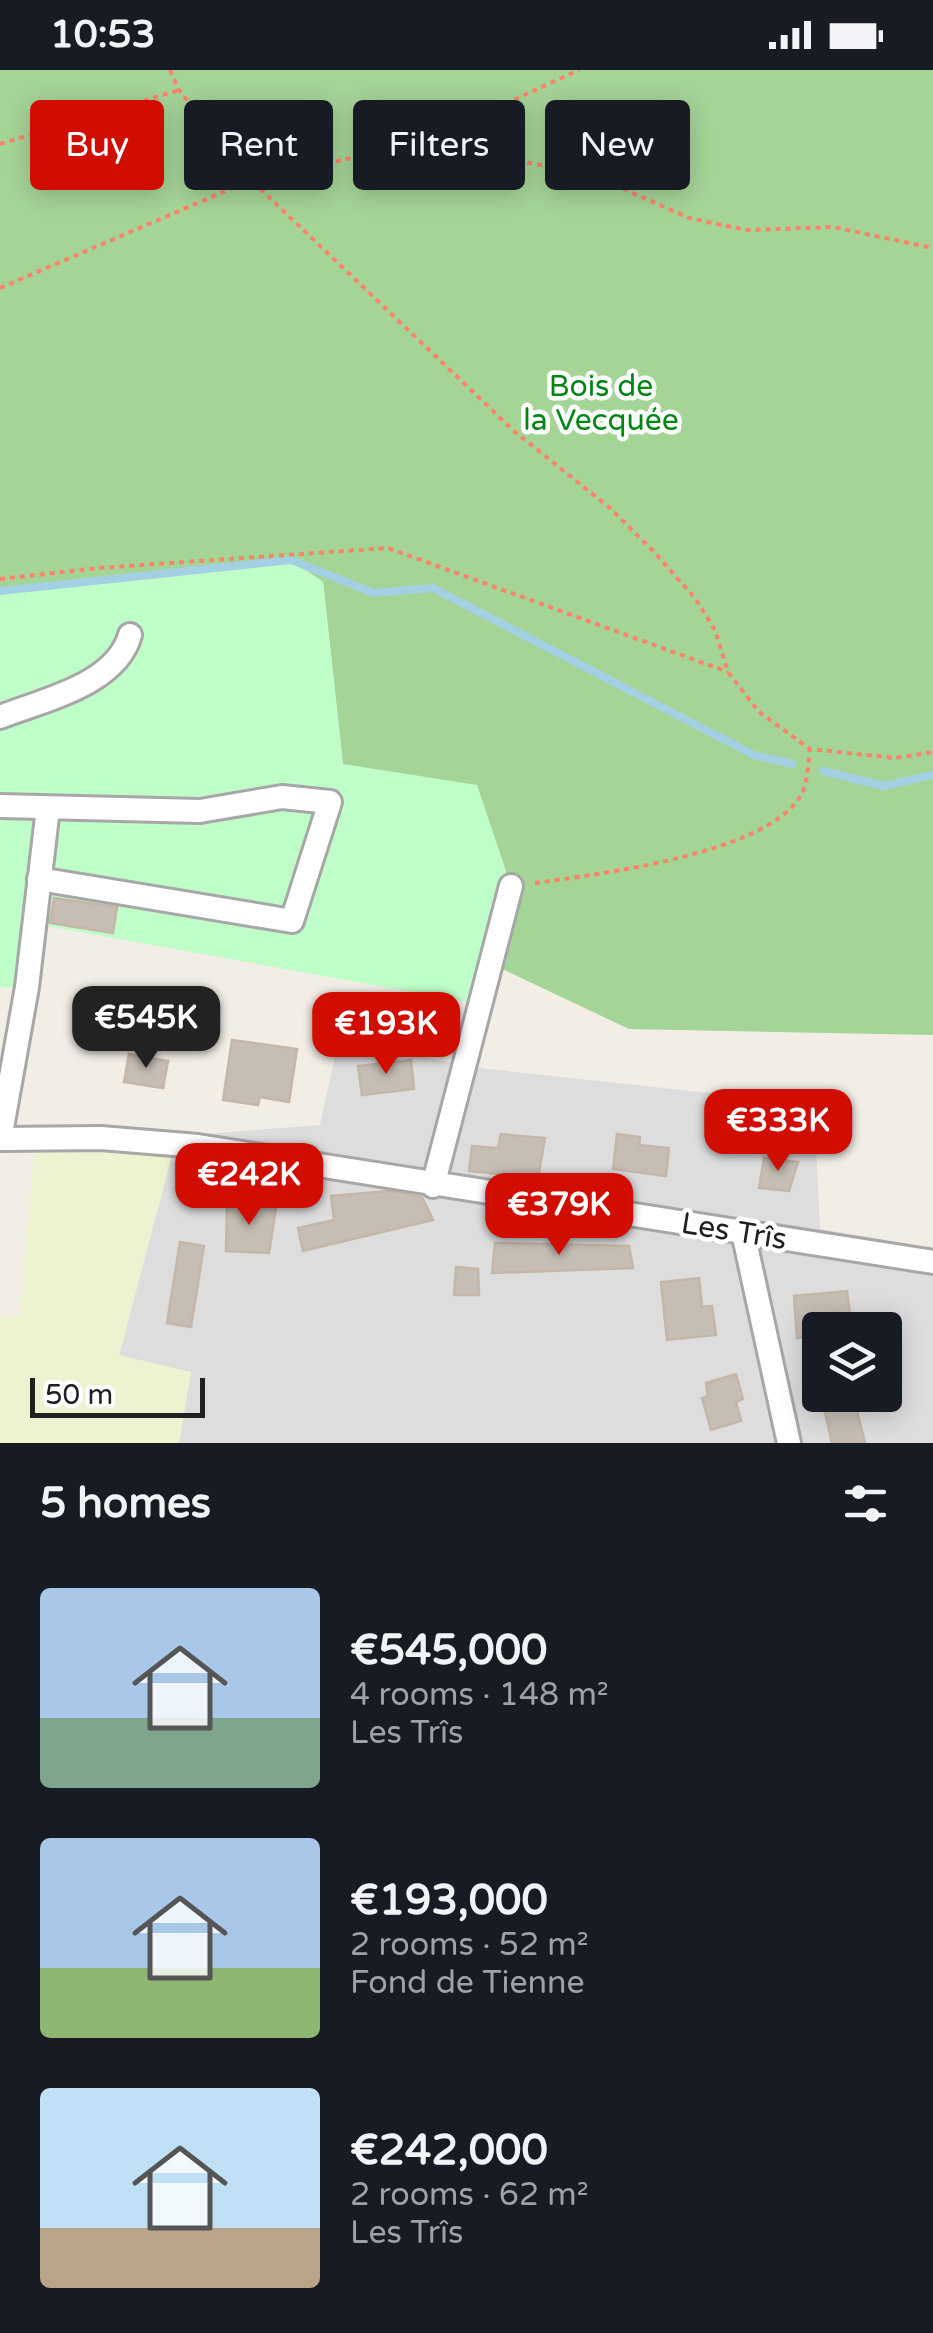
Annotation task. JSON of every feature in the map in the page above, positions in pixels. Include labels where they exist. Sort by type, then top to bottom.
[{"type":"street","points":[[0,717],[72,689],[107,669],[125,653],[130,635]]},
{"type":"street","points":[[0,806],[200,811],[282,798],[330,802],[292,921],[39,878]]},
{"type":"street","points":[[0,1139],[26,987],[48,808]]},
{"type":"street","points":[[433,1186],[511,886]]},
{"type":"street","name":"Les Trîs","points":[[0,1139],[101,1138],[198,1146],[933,1262]]},
{"type":"street","points":[[744,1232],[788,1443]]},
{"type":"path","points":[[170,70],[187,100]]},
{"type":"path","points":[[513,100],[579,70]]},
{"type":"path","points":[[0,144],[179,90]]},
{"type":"path","points":[[525,162],[590,174],[689,218],[746,230],[833,226],[933,248]]},
{"type":"path","points":[[0,288],[229,190]]},
{"type":"path","points":[[262,190],[514,431],[610,508],[654,552],[705,614],[715,630],[728,672],[759,712],[810,749],[895,758],[933,752]]},
{"type":"path","points":[[0,579],[98,568],[388,548],[728,672]]},
{"type":"path","points":[[511,886],[653,866],[763,830],[802,795],[810,749]]},
{"type":"shaded area","points":[[338,1042],[488,1069],[814,1104],[820,1229],[933,1248],[933,1443],[179,1443],[190,1372],[119,1356],[177,1136],[320,1125]]},
{"type":"green space","name":"Bois de la Vecquée","points":[[0,70],[933,70],[933,1035],[629,1029],[496,966],[343,765],[323,582],[291,560],[0,591]]},
{"type":"green space","points":[[291,560],[323,582],[343,764],[477,785],[511,886],[474,1003],[46,926],[37,989],[0,987],[0,591]]},
{"type":"green space","points":[[173,1150],[119,1355],[191,1372],[179,1443],[0,1443],[0,1316],[20,1316],[34,1152]]},
{"type":"building","points":[[54,898],[117,907],[113,933],[50,923]]},
{"type":"building","points":[[232,1040],[297,1049],[289,1102],[260,1097],[258,1105],[223,1100]]},
{"type":"building","points":[[129,1054],[168,1061],[163,1088],[124,1082]]},
{"type":"building","points":[[411,1060],[414,1089],[362,1095],[358,1066]]},
{"type":"building","points":[[501,1134],[545,1138],[538,1178],[469,1171],[472,1146],[498,1148]]},
{"type":"building","points":[[617,1134],[640,1137],[639,1145],[669,1148],[666,1176],[613,1169]]},
{"type":"building","points":[[764,1158],[798,1162],[789,1191],[759,1188]]},
{"type":"building","points":[[390,1191],[422,1197],[433,1220],[303,1251],[298,1228],[334,1220],[331,1196]]},
{"type":"building","points":[[227,1202],[276,1208],[269,1253],[226,1251]]},
{"type":"building","points":[[180,1242],[204,1246],[191,1327],[167,1323]]},
{"type":"building","points":[[495,1243],[629,1246],[633,1268],[492,1273]]},
{"type":"building","points":[[456,1267],[478,1269],[479,1295],[454,1295]]},
{"type":"building","points":[[699,1278],[702,1307],[712,1306],[716,1335],[667,1340],[661,1282]]},
{"type":"building","points":[[847,1291],[850,1312],[802,1312],[802,1338],[797,1338],[794,1296]]},
{"type":"building","points":[[736,1374],[743,1399],[736,1402],[741,1421],[711,1430],[702,1398],[708,1396],[706,1383]]},
{"type":"building","points":[[825,1412],[857,1412],[865,1443],[832,1443]]},
{"type":"waterway","points":[[0,591],[291,560],[374,593],[433,588],[754,755],[792,764]]},
{"type":"waterway","points":[[823,771],[884,786],[933,775]]}]
